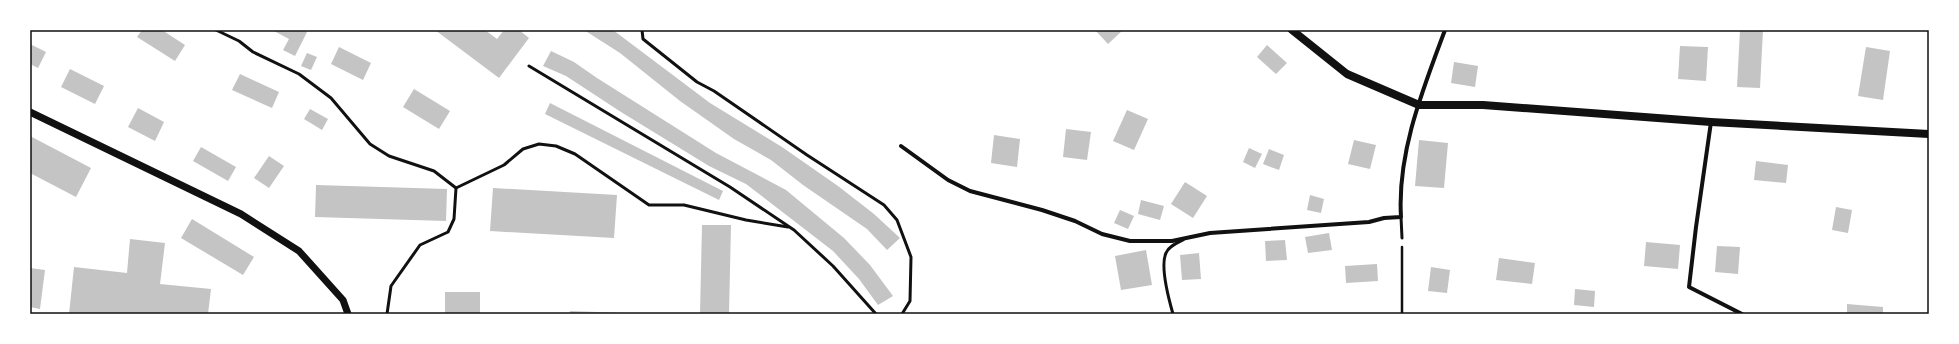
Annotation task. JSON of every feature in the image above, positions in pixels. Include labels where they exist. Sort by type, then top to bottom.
[{"type":"main road","points":[[1292,30],[1347,74],[1419,105],[1483,105],[1711,122],[1929,134]]},
{"type":"street","points":[[902,146],[948,180],[970,191],[1068,218],[1102,234],[1130,241],[1172,241],[1210,233],[1369,222],[1384,218],[1401,217],[1399,191],[1405,157],[1419,105],[1445,30]]},
{"type":"street","points":[[30,112],[241,214],[299,251],[343,300],[348,314]]},
{"type":"street","points":[[1711,122],[1689,287],[1742,314]]},
{"type":"lane","points":[[216,30],[239,41],[253,52],[299,74],[331,98],[370,144],[389,156],[434,171],[456,188]]},
{"type":"lane","points":[[642,30],[643,39],[697,82],[714,90],[818,162],[884,205],[897,220],[911,258],[910,301],[902,314]]},
{"type":"lane","points":[[529,66],[586,102],[730,187],[790,227],[833,266],[876,314]]},
{"type":"lane","points":[[456,188],[504,165],[524,149],[539,144],[556,146],[575,154],[649,205],[684,205],[746,220],[790,227]]},
{"type":"lane","points":[[387,314],[392,286],[420,245],[448,232],[454,219],[456,188]]},
{"type":"lane","points":[[1401,217],[1402,238]]},
{"type":"lane","points":[[1173,314],[1164,265],[1166,252],[1173,245],[1189,237]]},
{"type":"path","points":[[1402,238],[1402,314]]},
{"type":"building","points":[[142,30],[162,30],[185,45],[175,61],[137,37]]},
{"type":"building","points":[[272,30],[303,30],[307,32],[295,56],[283,50],[289,39]]},
{"type":"building","points":[[435,30],[485,30],[497,39],[504,30],[519,30],[529,38],[499,78]]},
{"type":"building","points":[[584,30],[613,30],[710,103],[782,147],[838,186],[874,214],[900,238],[887,250],[867,229],[803,185],[771,160],[734,139],[680,101],[620,53]]},
{"type":"building","points":[[1095,30],[1123,30],[1108,44]]},
{"type":"building","points":[[1740,30],[1763,30],[1760,88],[1737,87]]},
{"type":"building","points":[[30,44],[46,52],[38,68],[30,64]]},
{"type":"building","points":[[1267,45],[1287,63],[1276,74],[1257,57]]},
{"type":"building","points":[[1680,46],[1708,47],[1706,81],[1678,79]]},
{"type":"building","points":[[339,47],[371,63],[363,80],[331,64]]},
{"type":"building","points":[[1866,47],[1890,51],[1883,100],[1858,96]]},
{"type":"building","points":[[551,51],[574,62],[716,153],[786,190],[844,238],[870,265],[893,296],[878,305],[859,279],[833,251],[746,184],[709,166],[566,76],[543,66]]},
{"type":"building","points":[[307,53],[317,57],[311,70],[301,66]]},
{"type":"building","points":[[1454,62],[1478,66],[1475,87],[1451,83]]},
{"type":"building","points":[[70,69],[104,86],[95,104],[61,87]]},
{"type":"building","points":[[240,74],[279,92],[272,108],[232,90]]},
{"type":"building","points":[[414,89],[450,111],[439,129],[403,107]]},
{"type":"building","points":[[550,103],[723,191],[719,200],[545,114]]},
{"type":"building","points":[[138,108],[164,122],[155,141],[128,127]]},
{"type":"building","points":[[310,109],[328,119],[322,130],[304,119]]},
{"type":"building","points":[[1127,110],[1148,119],[1134,150],[1113,141]]},
{"type":"building","points":[[1066,129],[1091,132],[1087,160],[1063,157]]},
{"type":"building","points":[[994,135],[1020,139],[1017,167],[991,163]]},
{"type":"building","points":[[30,136],[91,168],[76,197],[30,173]]},
{"type":"building","points":[[1354,140],[1376,145],[1370,169],[1348,164]]},
{"type":"building","points":[[1419,140],[1448,143],[1444,188],[1415,186]]},
{"type":"building","points":[[201,147],[236,167],[228,181],[193,161]]},
{"type":"building","points":[[1249,148],[1262,154],[1255,168],[1243,162]]},
{"type":"building","points":[[1269,149],[1284,155],[1279,170],[1263,164]]},
{"type":"building","points":[[269,156],[284,166],[269,188],[254,178]]},
{"type":"building","points":[[1756,161],[1788,165],[1786,183],[1754,180]]},
{"type":"building","points":[[1185,182],[1207,196],[1193,218],[1171,204]]},
{"type":"building","points":[[316,185],[447,189],[446,221],[315,217]]},
{"type":"building","points":[[493,188],[617,195],[614,238],[490,231]]},
{"type":"building","points":[[1310,195],[1324,199],[1321,213],[1307,210]]},
{"type":"building","points":[[1141,200],[1164,206],[1160,220],[1138,214]]},
{"type":"building","points":[[1836,207],[1852,210],[1848,233],[1832,230]]},
{"type":"building","points":[[1120,210],[1134,216],[1128,229],[1114,223]]},
{"type":"building","points":[[192,219],[254,257],[243,275],[181,238]]},
{"type":"building","points":[[702,225],[731,225],[729,314],[700,314]]},
{"type":"building","points":[[1329,233],[1332,250],[1308,253],[1305,237]]},
{"type":"building","points":[[130,239],[165,243],[160,284],[211,289],[208,314],[69,314],[74,267],[127,273]]},
{"type":"building","points":[[1285,240],[1287,260],[1266,261],[1265,241]]},
{"type":"building","points":[[1646,242],[1680,245],[1678,269],[1644,266]]},
{"type":"building","points":[[1717,246],[1740,247],[1738,274],[1715,272]]},
{"type":"building","points":[[1146,250],[1152,285],[1121,290],[1115,256]]},
{"type":"building","points":[[1199,253],[1201,279],[1182,280],[1180,255]]},
{"type":"building","points":[[1499,258],[1535,263],[1532,284],[1496,280]]},
{"type":"building","points":[[1377,264],[1378,281],[1346,283],[1345,266]]},
{"type":"building","points":[[1431,267],[1450,270],[1447,293],[1428,291]]},
{"type":"building","points":[[30,268],[45,270],[40,309],[30,307]]},
{"type":"building","points":[[1575,289],[1595,291],[1594,307],[1574,305]]},
{"type":"building","points":[[445,292],[480,292],[480,314],[445,314]]},
{"type":"building","points":[[1847,304],[1883,307],[1883,314],[1847,314]]},
{"type":"building","points":[[570,311],[626,313],[626,314],[570,314]]}]
